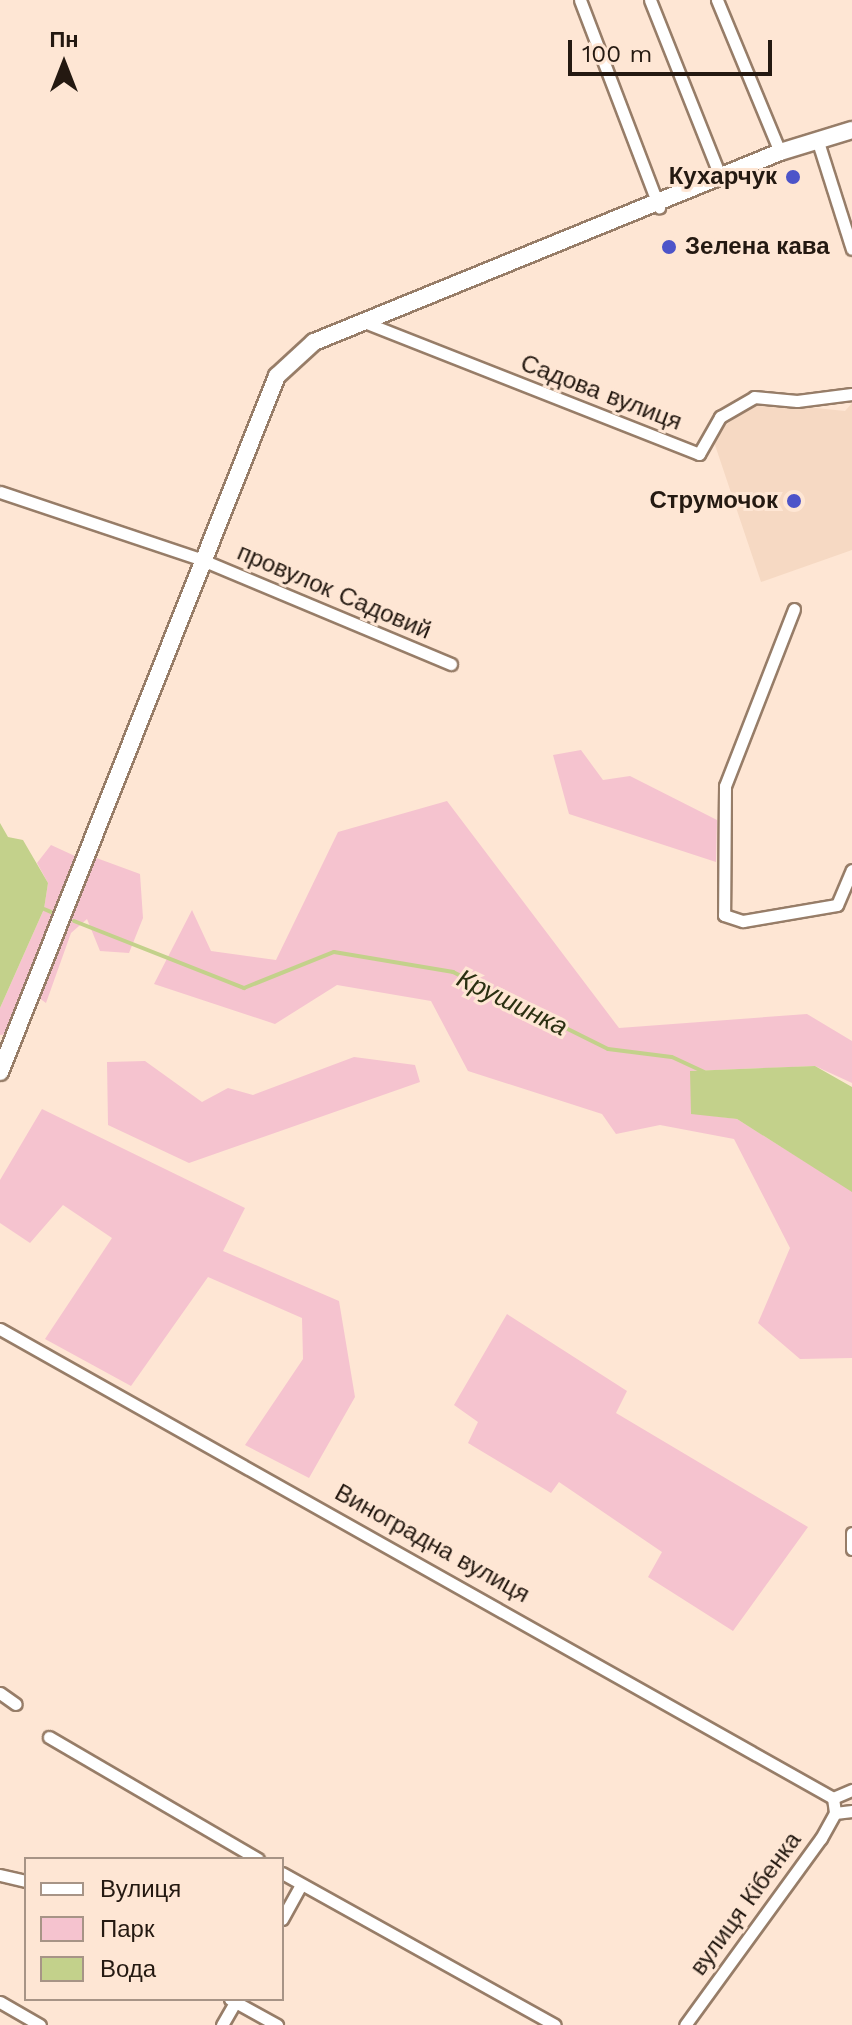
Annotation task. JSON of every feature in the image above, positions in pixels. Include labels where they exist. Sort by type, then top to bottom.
[{"type":"street","points":[[580,0],[659,207]]},
{"type":"street","points":[[650,0],[720,176]]},
{"type":"street","points":[[717,0],[780,152]]},
{"type":"street","points":[[0,1072],[200,559],[277,376],[314,342],[659,207],[720,176],[780,152],[852,130]]},
{"type":"street","points":[[818,142],[852,249]]},
{"type":"street","name":"Садова вулиця","points":[[364,322],[699,454],[720,417],[754,397],[852,394]]},
{"type":"street","name":"провулок Садовий","points":[[0,492],[200,559],[451,664]]},
{"type":"street","points":[[794,609],[725,786],[724,915],[743,921],[837,905],[852,870]]},
{"type":"street","name":"Виноградна вулиця","points":[[0,1329],[834,1805]]},
{"type":"street","points":[[852,1533],[852,1549]]},
{"type":"street","points":[[0,1693],[16,1704]]},
{"type":"street","points":[[49,1737],[255,1857]]},
{"type":"street","points":[[834,1805],[852,1790]]},
{"type":"street","points":[[834,1805],[852,1811]]},
{"type":"street","name":"вулиця Кібенка","points":[[685,2025],[834,1805]]},
{"type":"street","points":[[284,1874],[555,2025]]},
{"type":"street","points":[[0,1875],[24,1881]]},
{"type":"street","points":[[284,1915],[301,1885]]},
{"type":"street","points":[[222,2025],[234,2001]]},
{"type":"street","points":[[236,2001],[277,2025]]},
{"type":"street","points":[[0,2002],[40,2025]]},
{"type":"shaded area","name":"Струмочок","points":[[756,402],[845,411],[852,403],[852,550],[761,582],[714,442],[716,432]]},
{"type":"green space","points":[[581,750],[603,780],[630,776],[717,820],[716,862],[569,814],[553,755]]},
{"type":"green space","points":[[447,801],[619,1028],[807,1014],[852,1041],[852,1083],[815,1066],[691,1071],[692,1113],[737,1119],[852,1191],[852,1358],[800,1359],[758,1323],[790,1248],[734,1139],[660,1125],[616,1134],[602,1114],[468,1071],[431,1001],[337,985],[275,1024],[154,984],[192,910],[211,951],[276,960],[338,832]]},
{"type":"green space","points":[[51,845],[75,856],[69,884],[10,1034],[0,1035],[0,1008],[44,909],[48,883],[37,863]]},
{"type":"green space","points":[[91,856],[140,874],[143,918],[129,953],[100,951],[87,919],[71,933],[46,1003],[39,998]]},
{"type":"green space","points":[[354,1057],[415,1065],[420,1082],[189,1163],[108,1125],[107,1062],[145,1061],[202,1102],[228,1088],[253,1095]]},
{"type":"green space","points":[[42,1109],[245,1208],[223,1251],[339,1301],[355,1397],[309,1478],[245,1445],[303,1359],[302,1318],[208,1277],[131,1386],[45,1339],[112,1238],[63,1205],[30,1243],[0,1223],[0,1180]]},
{"type":"green space","points":[[507,1314],[627,1391],[616,1413],[808,1527],[733,1631],[648,1577],[662,1552],[559,1482],[551,1493],[468,1443],[478,1422],[454,1405]]},
{"type":"water","points":[[0,823],[8,837],[23,840],[48,883],[44,909],[0,1008]]},
{"type":"water","points":[[815,1066],[852,1087],[852,1192],[737,1119],[691,1114],[690,1071]]},
{"type":"waterway","points":[[44,909],[51,912]]},
{"type":"waterway","name":"Крушинка","points":[[74,921],[244,988],[334,952],[453,972],[608,1049],[672,1057],[704,1072]]},
{"type":"place","name":"Кухарчук","points":[[793,177]]},
{"type":"place","name":"Зелена кава","points":[[669,247]]},
{"type":"place","name":"Струмочок","points":[[794,501]]}]
